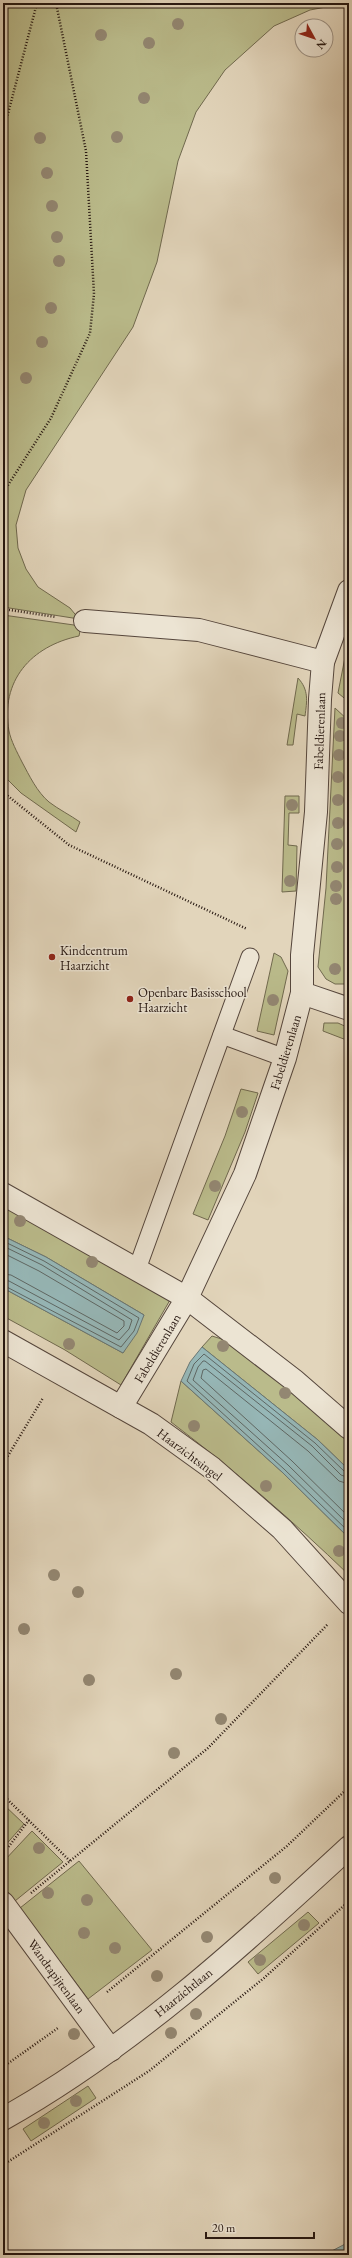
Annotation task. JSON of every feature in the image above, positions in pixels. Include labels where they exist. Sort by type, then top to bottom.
[{"type":"street","name":"Fabeldierenlaan","points":[[121,1407],[187,1298],[245,1174],[285,1058],[302,993],[302,955],[316,812],[320,699],[323,662],[349,591]]},
{"type":"street","points":[[85,621],[199,630],[323,662]]},
{"type":"street","points":[[302,993],[349,1009]]},
{"type":"street","points":[[3,1194],[187,1298],[295,1381],[349,1428]]},
{"type":"street","name":"Haarzichtsingel","points":[[3,1341],[151,1424],[212,1468],[282,1529],[349,1602]]},
{"type":"street","name":"Haarzichtlaan","points":[[3,2120],[111,2050],[235,1951],[349,1847]]},
{"type":"street","name":"Wandtapijtenlaan","points":[[6,1907],[111,2050]]},
{"type":"lane","points":[[137,1269],[250,957]]},
{"type":"lane","points":[[222,1035],[285,1058]]},
{"type":"path","points":[[3,256],[5,125],[37,3]]},
{"type":"path","points":[[3,493],[51,418],[90,333],[94,294],[86,152],[56,3]]},
{"type":"path","points":[[3,609],[85,621]]},
{"type":"path","points":[[3,792],[69,845],[253,932]]},
{"type":"path","points":[[3,1464],[45,1396]]},
{"type":"path","points":[[6,1907],[70,1861],[208,1748],[349,1602]]},
{"type":"path","points":[[3,2067],[82,2011],[287,1846],[349,1787]]},
{"type":"path","points":[[3,1796],[70,1861]]},
{"type":"path","points":[[3,1854],[29,1820]]},
{"type":"path","points":[[3,2165],[149,2071],[264,1978],[349,1901]]},
{"type":"green space","points":[[3,3],[347,3],[310,10],[274,26],[225,70],[196,112],[178,161],[157,262],[133,327],[26,490],[16,525],[18,548],[26,569],[38,587],[70,608],[79,619],[3,607]]},
{"type":"green space","points":[[3,615],[81,626],[79,636],[62,641],[47,648],[33,657],[23,668],[9,696],[7,713],[11,739],[30,778],[49,802],[80,822],[76,832],[21,793],[3,775]]},
{"type":"green space","points":[[349,637],[349,702],[338,693]]},
{"type":"green space","points":[[298,678],[302,682],[306,691],[307,701],[305,716],[297,714],[293,745],[287,745]]},
{"type":"green space","points":[[335,708],[349,721],[348,984],[335,984],[326,979],[318,967],[326,888]]},
{"type":"green space","points":[[285,796],[299,796],[299,813],[289,813],[288,845],[297,846],[296,891],[282,892]]},
{"type":"green space","points":[[274,953],[281,957],[288,971],[274,1035],[257,1031]]},
{"type":"green space","points":[[324,1023],[338,1023],[349,1028],[349,1041],[323,1031]]},
{"type":"green space","points":[[241,1089],[258,1093],[245,1132],[208,1220],[193,1214],[225,1136]]},
{"type":"green space","points":[[3,1203],[170,1300],[121,1385],[65,1350],[3,1316],[3,1288],[123,1353],[144,1315],[46,1257],[3,1236]]},
{"type":"green space","points":[[212,1336],[228,1341],[292,1389],[349,1439],[349,1470],[318,1440],[202,1347]]},
{"type":"green space","points":[[181,1381],[282,1472],[349,1538],[349,1575],[262,1496],[171,1422]]},
{"type":"green space","points":[[3,1804],[24,1824],[3,1848]]},
{"type":"green space","points":[[32,1831],[63,1862],[15,1901],[3,1886],[3,1862]]},
{"type":"green space","points":[[79,1861],[152,1950],[88,1999],[20,1908]]},
{"type":"green space","points":[[308,1912],[319,1923],[258,1974],[248,1962]]},
{"type":"green space","points":[[88,2086],[96,2098],[31,2141],[23,2129]]},
{"type":"water","points":[[3,1236],[46,1257],[144,1315],[137,1333],[123,1353],[3,1288]]},
{"type":"water","points":[[202,1347],[318,1440],[349,1470],[349,1538],[282,1472],[181,1381],[190,1362]]},
{"type":"water","points":[[349,2242],[349,2254],[324,2255]]},
{"type":"place","name":"Kindcentrum Haarzicht","points":[[52,957]]},
{"type":"place","name":"Openbare Basisschool Haarzicht","points":[[130,999]]}]
